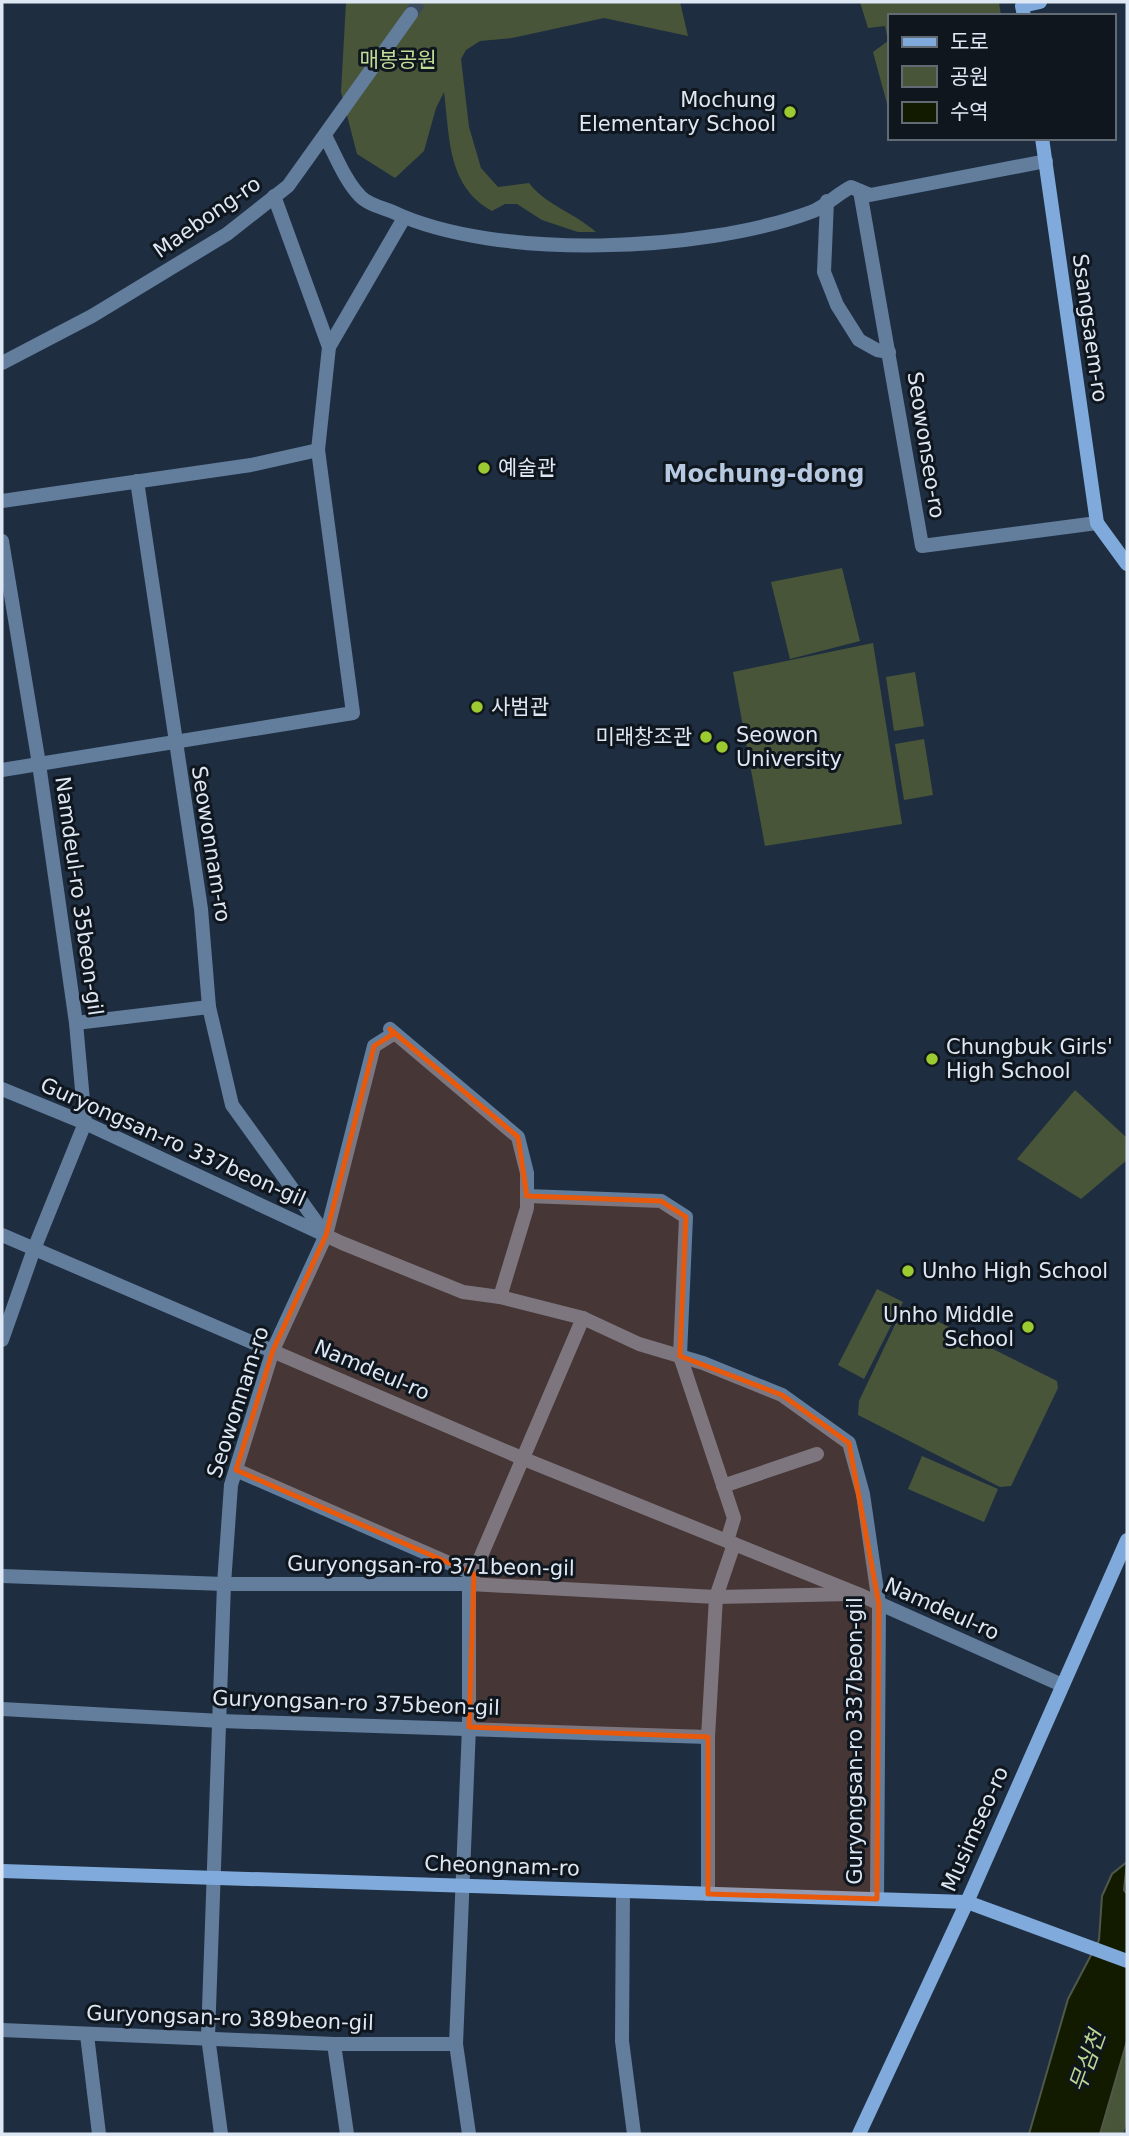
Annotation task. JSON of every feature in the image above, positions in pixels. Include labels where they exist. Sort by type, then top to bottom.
[{"type":"main road","points":[[1022,8],[1040,2]]},
{"type":"main road","name":"Ssangsaem-ro","points":[[1042,140],[1097,523],[1127,564]]},
{"type":"main road","name":"Musimseo-ro","points":[[859,2134],[967,1902],[1127,1540]]},
{"type":"main road","name":"Cheongnam-ro","points":[[2,1871],[967,1902],[1127,1961]]},
{"type":"street","name":"Maebong-ro","points":[[2,363],[58,336],[115,303],[227,233],[288,186],[411,14]]},
{"type":"street","points":[[325,136],[360,197],[404,218],[485,237],[572,246],[650,244],[732,232],[813,212],[851,187],[870,195],[1046,161]]},
{"type":"street","name":"Seowonseo-ro","points":[[860,191],[922,546],[1097,523]]},
{"type":"street","points":[[274,196],[329,347]]},
{"type":"street","name":"Seowonseo-ro","points":[[827,201],[824,272],[837,305],[859,340],[877,350],[889,352]]},
{"type":"street","points":[[2,770],[353,713],[318,450],[329,347],[404,218]]},
{"type":"street","points":[[2,501],[251,465],[318,450]]},
{"type":"street","name":"Seowonnam-ro","points":[[137,481],[201,909],[209,1007],[232,1105],[326,1235],[273,1350],[231,1485],[223,1584],[221,1721],[208,2037],[221,2134]]},
{"type":"street","name":"Namdeul-ro 35beon-gil","points":[[2,541],[39,764],[76,1023],[85,1123],[34,1249],[2,1340]]},
{"type":"street","points":[[76,1023],[209,1007]]},
{"type":"street","name":"Guryongsan-ro 337beon-gil","points":[[326,1235],[374,1046],[393,1034],[390,1028],[518,1137],[527,1173],[527,1208],[500,1297]]},
{"type":"street","name":"Guryongsan-ro 337beon-gil","points":[[2,1089],[85,1123],[326,1235],[463,1293],[500,1297],[583,1318],[639,1344],[680,1356],[782,1395],[849,1443],[863,1494],[879,1604],[877,1899]]},
{"type":"street","points":[[527,1196],[660,1201],[686,1217],[680,1356],[734,1518],[716,1597],[708,1737],[708,1894]]},
{"type":"street","name":"Namdeul-ro","points":[[2,1235],[524,1459],[858,1594],[1062,1685]]},
{"type":"street","points":[[469,2134],[456,2045],[472,1579],[583,1318]]},
{"type":"street","points":[[723,1486],[817,1454]]},
{"type":"street","points":[[236,1470],[472,1579]]},
{"type":"street","name":"Guryongsan-ro 371beon-gil","points":[[2,1576],[223,1584],[472,1579],[716,1597],[858,1594]]},
{"type":"street","name":"Guryongsan-ro 375beon-gil","points":[[2,1709],[221,1721],[469,1727],[708,1737]]},
{"type":"street","points":[[623,1891],[622,2041],[634,2134]]},
{"type":"street","name":"Guryongsan-ro 389beon-gil","points":[[2,2030],[334,2044],[456,2045]]},
{"type":"street","points":[[87,2035],[99,2134]]},
{"type":"street","points":[[334,2044],[347,2134]]},
{"type":"highlighted area","points":[[390,1029],[518,1137],[527,1196],[661,1201],[686,1217],[680,1356],[782,1395],[849,1443],[879,1604],[877,1899],[708,1894],[708,1737],[469,1727],[474,1574],[236,1470],[273,1350],[326,1235],[374,1046],[393,1034]]},
{"type":"green space","name":"매봉공원","points":[[346,2],[680,2],[688,36],[604,18],[512,38],[480,41],[466,50],[461,59],[469,127],[481,168],[498,187],[529,183],[544,198],[596,232],[578,232],[542,220],[517,204],[505,204],[492,211],[477,201],[466,188],[453,159],[444,92],[436,108],[424,151],[395,178],[357,154],[341,92]]},
{"type":"green space","points":[[860,2],[999,2],[1001,14],[888,14],[888,41],[885,26],[868,28]]},
{"type":"green space","points":[[888,41],[888,107],[873,52]]},
{"type":"green space","points":[[842,568],[860,641],[790,659],[771,582]]},
{"type":"green space","points":[[873,643],[902,824],[765,846],[733,672]]},
{"type":"green space","points":[[915,672],[924,726],[894,731],[886,677]]},
{"type":"green space","points":[[924,739],[933,795],[904,800],[895,744]]},
{"type":"green space","points":[[1075,1090],[1127,1138],[1127,1160],[1081,1199],[1017,1159]]},
{"type":"green space","points":[[877,1289],[903,1302],[864,1379],[838,1365]]},
{"type":"green space","points":[[909,1307],[1057,1381],[1058,1388],[1011,1486],[1000,1487],[858,1415],[859,1401],[902,1310]]},
{"type":"green space","points":[[922,1456],[998,1489],[984,1522],[908,1489]]},
{"type":"green space","points":[[1127,2041],[1127,2123],[1123,2134],[1100,2134]]},
{"type":"water","name":"무심천","points":[[1127,1862],[1124,1890],[1127,1894],[1127,2041],[1100,2134],[1029,2134],[1068,1999],[1099,1940],[1102,1896],[1112,1874]]},
{"type":"tunnel","points":[[411,14],[419,2]]},
{"type":"place","name":"Mochung Elementary School","points":[[790,112]]},
{"type":"place","name":"예술관","points":[[484,468]]},
{"type":"place","name":"사범관","points":[[477,707]]},
{"type":"place","name":"미래창조관","points":[[706,737]]},
{"type":"place","name":"Seowon University","points":[[722,747]]},
{"type":"place","name":"Chungbuk Girls' High School","points":[[932,1059]]},
{"type":"place","name":"Unho High School","points":[[908,1271]]},
{"type":"place","name":"Unho Middle School","points":[[1028,1327]]},
{"type":"district","name":"Mochung-dong","points":[[764,474]]}]
